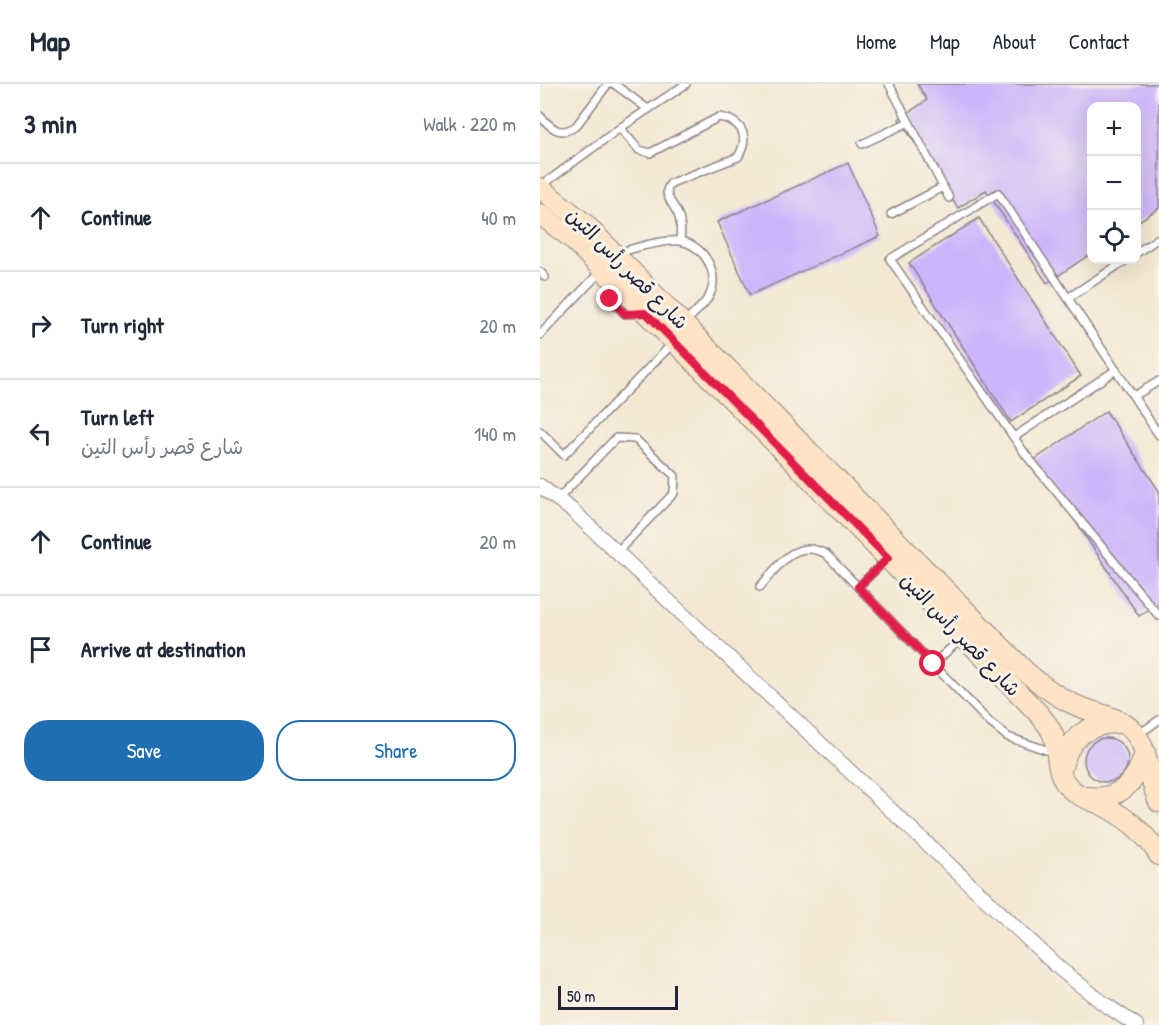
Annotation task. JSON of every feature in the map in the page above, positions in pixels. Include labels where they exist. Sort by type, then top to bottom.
[{"type":"main road","name":"شارع قصر رأس التين","points":[[540,188],[585,223],[1025,671],[1047,690],[1135,737]]},
{"type":"main road","name":"شارع قصر رأس التين","points":[[540,214],[571,238],[646,313],[1039,714],[1051,730],[1067,786],[1125,819],[1145,834],[1159,855]]},
{"type":"main road","points":[[1059,763],[1074,740],[1088,729],[1105,723],[1135,737],[1159,802]]},
{"type":"main road","points":[[1081,796],[1099,798],[1116,794],[1130,784],[1140,769],[1135,737]]},
{"type":"street","points":[[540,486],[558,499],[617,552],[1060,969],[1103,1004],[1136,1025]]},
{"type":"lane","points":[[540,116],[552,130],[569,131],[576,126],[608,84]]},
{"type":"lane","points":[[614,84],[648,109]]},
{"type":"lane","points":[[540,188],[620,128],[686,84]]},
{"type":"lane","points":[[889,84],[949,198]]},
{"type":"lane","points":[[620,128],[639,150],[650,153],[719,117],[730,119],[739,126],[744,136],[743,147],[738,157],[671,183],[667,187],[666,193],[679,218],[680,241]]},
{"type":"lane","points":[[862,144],[909,122]]},
{"type":"lane","points":[[891,214],[943,187]]},
{"type":"lane","points":[[1159,435],[998,192],[890,259],[1026,455],[1159,616]]},
{"type":"lane","points":[[1141,250],[1159,238]]},
{"type":"lane","points":[[615,253],[680,241],[697,248],[709,261],[713,279],[709,297],[684,324]]},
{"type":"lane","points":[[1068,298],[1120,264]]},
{"type":"lane","points":[[540,335],[607,274]]},
{"type":"lane","points":[[540,431],[564,455],[674,342]]},
{"type":"lane","points":[[1014,437],[1116,370]]},
{"type":"lane","points":[[1134,396],[1159,381]]},
{"type":"lane","points":[[558,499],[616,438],[635,439],[675,476],[674,493],[617,552]]},
{"type":"lane","points":[[760,587],[792,553],[812,549],[826,555],[998,730],[1059,763]]},
{"type":"lane","points":[[858,587],[888,558]]},
{"type":"lane","points":[[933,664],[963,636]]},
{"type":"lane","points":[[1135,737],[1159,720]]},
{"type":"building","points":[[917,84],[1159,84],[1159,208],[1141,220],[1141,102],[1087,102],[1087,256],[1047,283],[986,190],[958,208],[899,119],[927,100]]},
{"type":"building","points":[[848,163],[880,236],[750,295],[717,222]]},
{"type":"building","points":[[979,218],[1081,376],[1011,422],[909,263]]},
{"type":"building","points":[[1106,411],[1159,491],[1159,603],[1139,616],[1034,460]]},
{"type":"building","points":[[1106,738],[1114,739],[1122,744],[1127,752],[1127,768],[1122,776],[1114,781],[1106,782],[1098,781],[1090,776],[1085,768],[1084,760],[1085,752],[1090,744],[1098,739]]},
{"type":"route","points":[[610,299],[625,314],[646,313],[888,558],[858,587],[933,664]]}]
